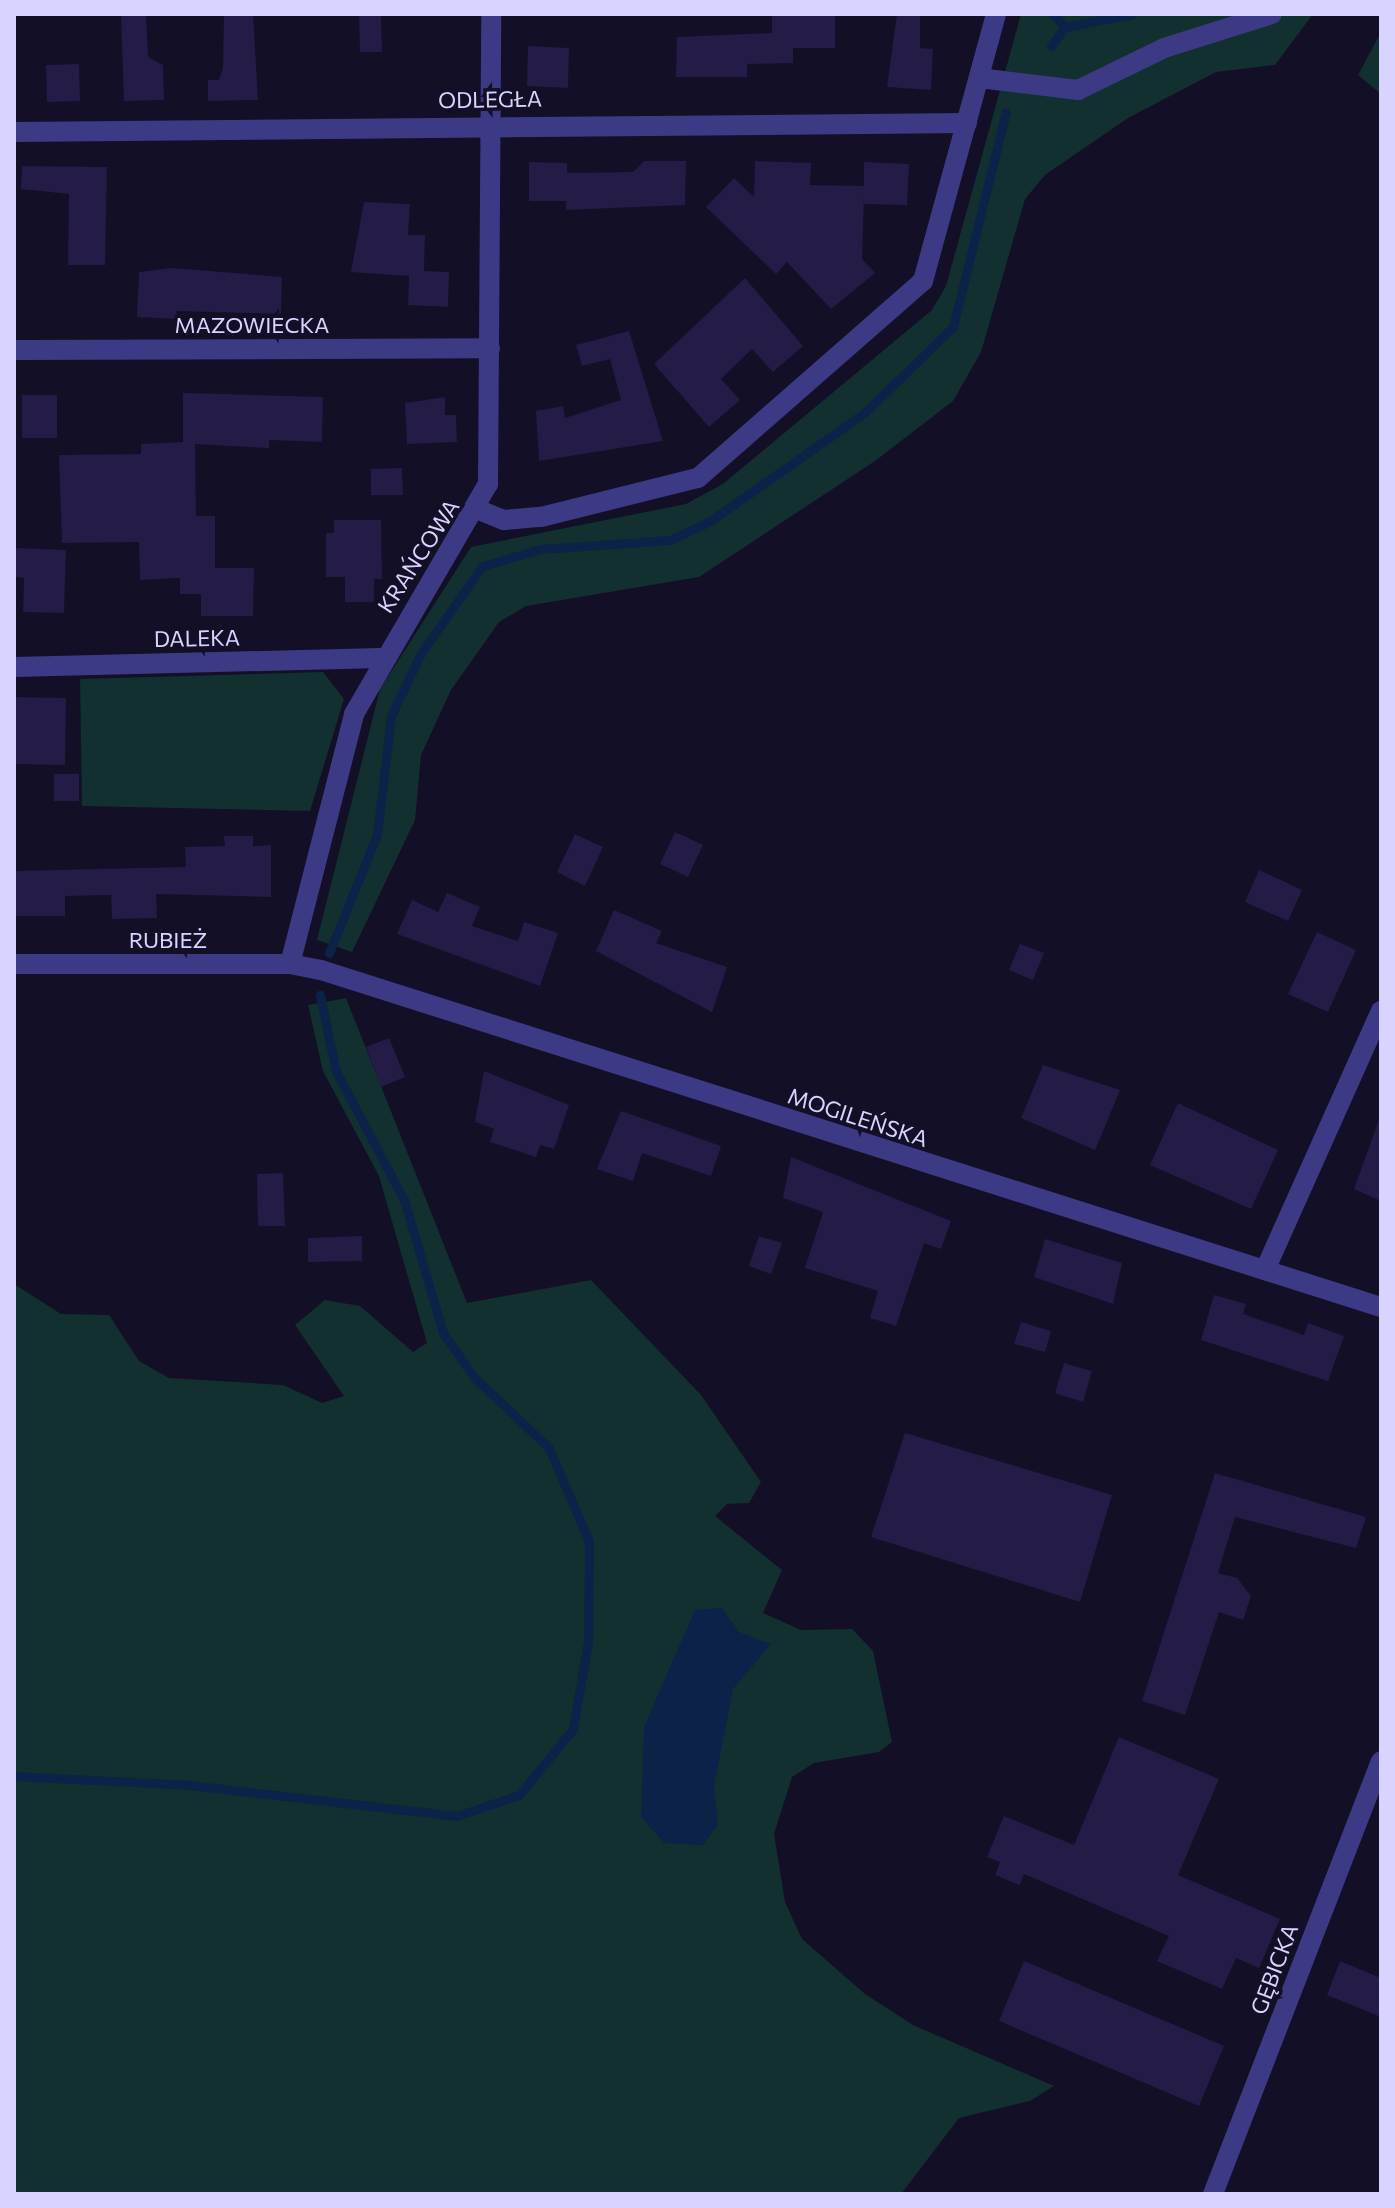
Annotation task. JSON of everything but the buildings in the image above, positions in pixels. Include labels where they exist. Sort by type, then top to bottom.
[{"type":"street","name":"KRAŃCOWA","points":[[290,964],[354,714],[380,658],[479,510],[488,484],[491,14]]},
{"type":"street","points":[[479,510],[504,520],[541,517],[698,478],[923,281],[996,14]]},
{"type":"street","points":[[979,78],[1078,90],[1164,48],[1272,14]]},
{"type":"street","name":"ODLEGŁA","points":[[14,132],[492,122],[967,123]]},
{"type":"street","name":"MAZOWIECKA","points":[[14,350],[490,348]]},
{"type":"street","name":"DALEKA","points":[[14,667],[380,658]]},
{"type":"street","name":"RUBIEŻ","points":[[14,964],[290,964],[321,970]]},
{"type":"street","name":"MOGILEŃSKA","points":[[321,970],[1381,1307]]},
{"type":"street","points":[[1265,1270],[1381,1011]]},
{"type":"street","name":"GĘBICKA","points":[[1213,2194],[1381,1761]]},
{"type":"green space","points":[[1021,14],[1313,14],[1275,65],[1216,72],[1128,118],[1045,175],[1025,199],[981,352],[953,401],[875,461],[699,577],[526,606],[499,622],[451,690],[421,755],[415,820],[352,952],[317,940],[380,689],[471,547],[686,504],[723,484],[932,310],[946,286]]},
{"type":"green space","points":[[1381,32],[1381,94],[1358,75]]},
{"type":"green space","points":[[323,672],[344,699],[310,811],[82,806],[80,679]]},
{"type":"green space","points":[[346,998],[467,1303],[591,1280],[701,1395],[761,1482],[749,1503],[727,1504],[715,1516],[782,1570],[763,1613],[801,1630],[852,1629],[873,1651],[892,1742],[879,1752],[814,1763],[792,1777],[774,1834],[785,1902],[802,1939],[865,1994],[913,2025],[1054,2086],[1030,2101],[959,2118],[901,2194],[14,2194],[14,1284],[61,1314],[109,1315],[139,1361],[169,1378],[283,1385],[322,1403],[344,1396],[295,1325],[325,1300],[360,1306],[413,1352],[427,1343],[379,1176],[323,1071],[308,1005]]},
{"type":"water","points":[[722,1608],[739,1632],[771,1644],[733,1689],[714,1786],[718,1824],[703,1845],[664,1843],[641,1817],[644,1727],[695,1610]]},
{"type":"waterway","points":[[1053,14],[1065,27]]},
{"type":"waterway","points":[[1051,46],[1065,27],[1133,14]]},
{"type":"waterway","points":[[329,953],[377,835],[391,716],[420,655],[482,566],[541,549],[670,540],[710,521],[864,413],[953,327],[1006,112]]},
{"type":"waterway","points":[[14,1776],[189,1785],[457,1816],[519,1795],[573,1729],[588,1641],[589,1541],[549,1448],[474,1377],[443,1333],[404,1200],[336,1071],[320,995]]}]
